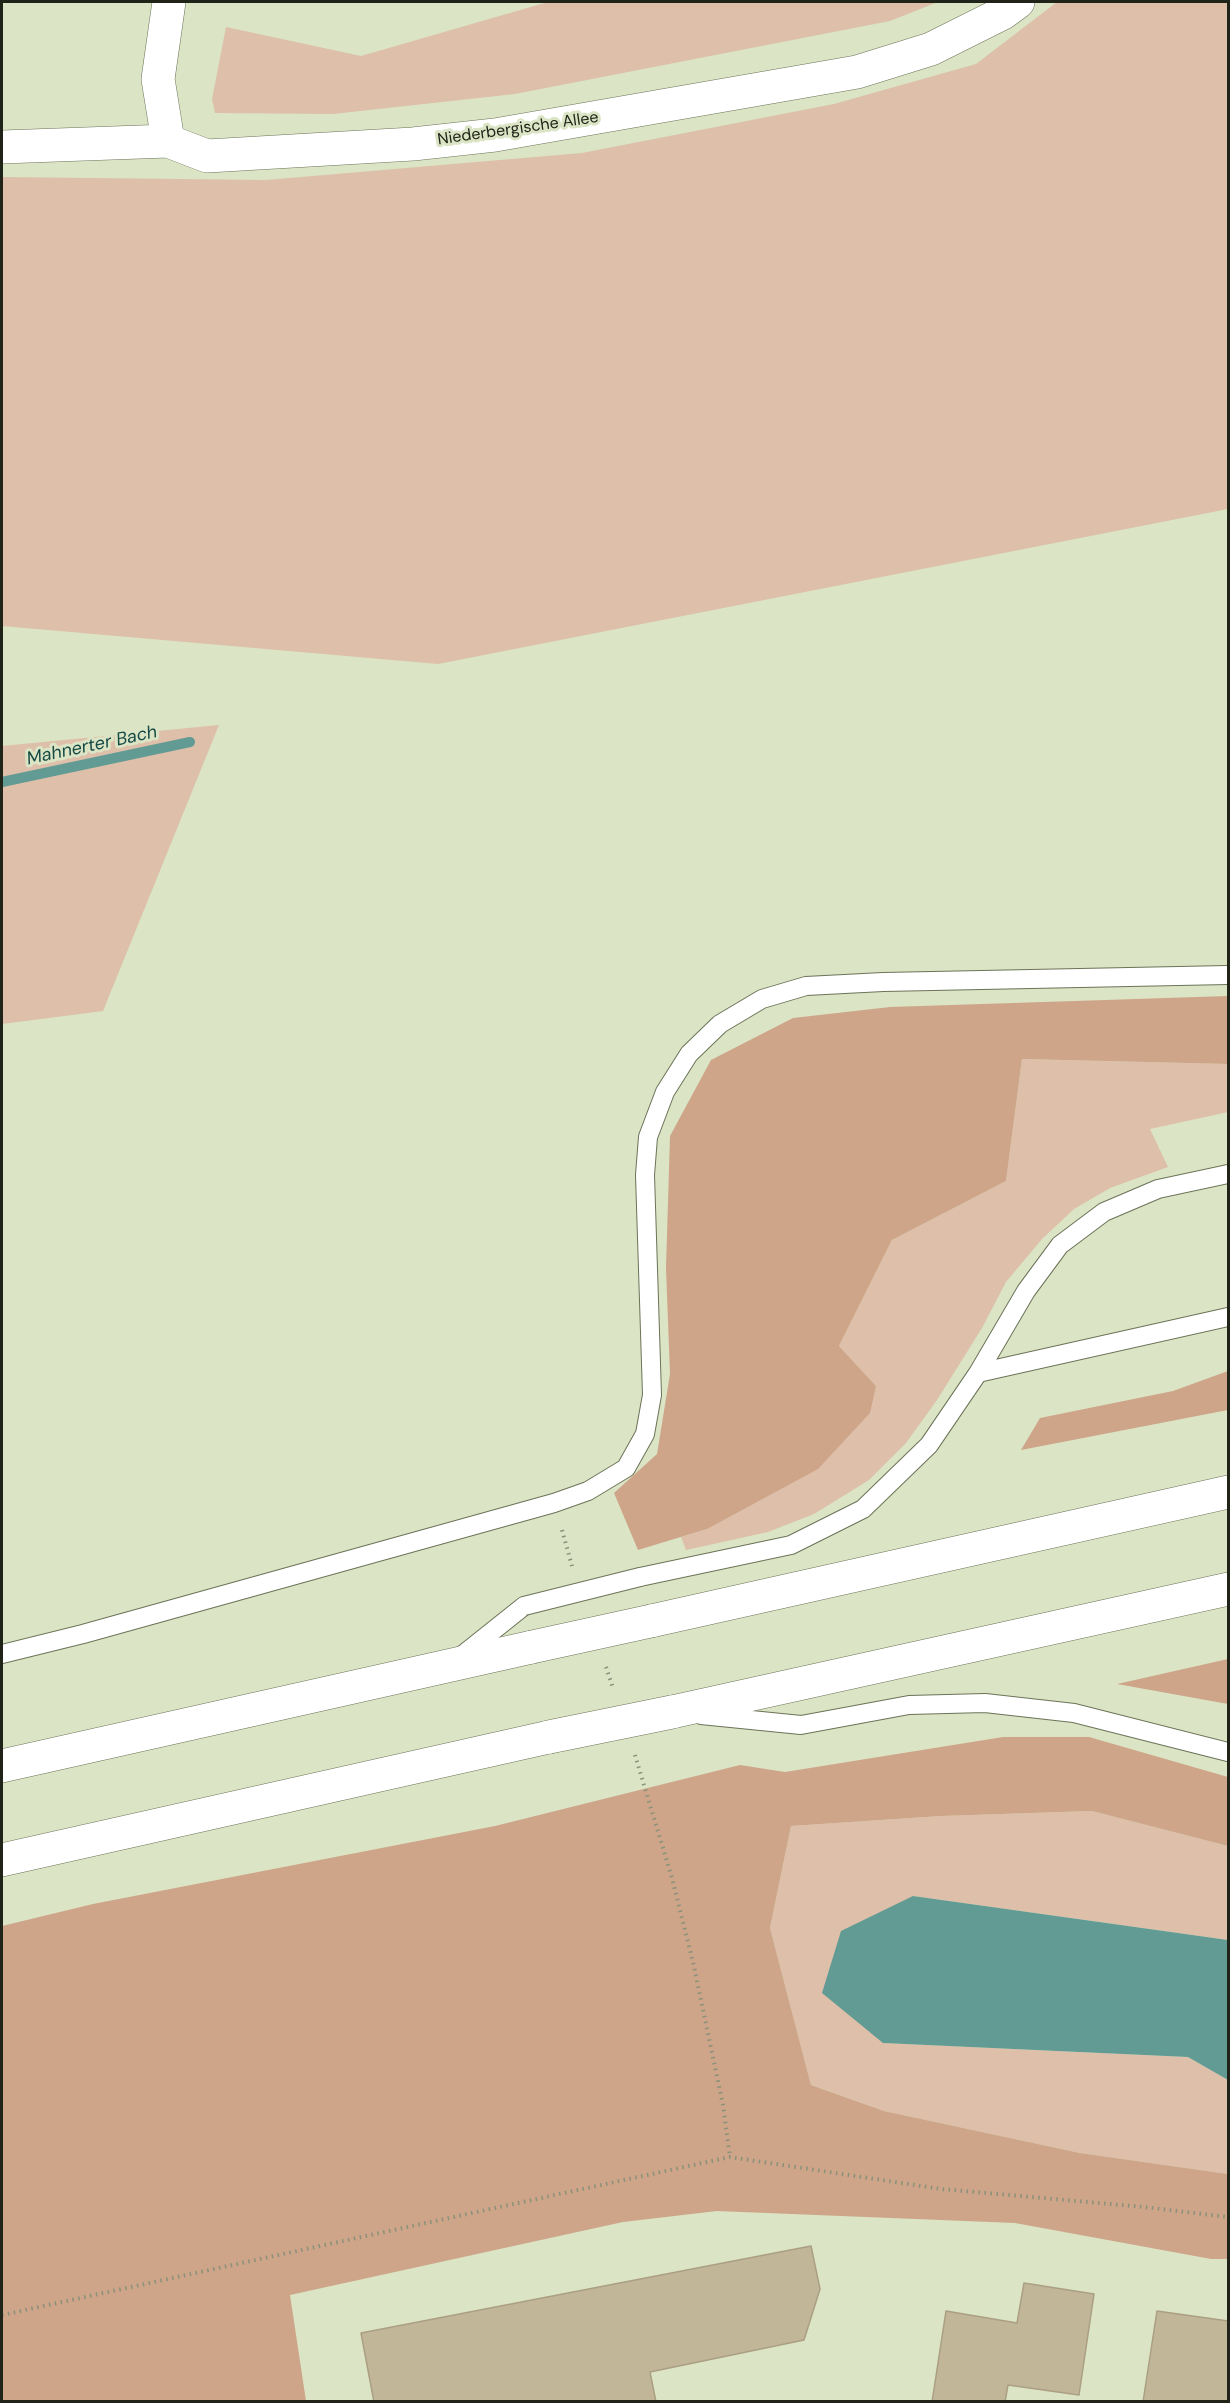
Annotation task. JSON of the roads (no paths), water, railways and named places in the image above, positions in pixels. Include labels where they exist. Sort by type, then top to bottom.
[{"type":"main road","points":[[168,141],[158,79],[169,2]]},
{"type":"main road","name":"Niederbergische Allee","points":[[2,147],[168,141],[207,156],[413,144],[495,135],[857,72],[931,49],[1003,13],[1018,2]]},
{"type":"main road","points":[[2,1766],[1228,1492]]},
{"type":"main road","points":[[2,1860],[1228,1588]]},
{"type":"lane","points":[[2,1654],[95,1631],[554,1503],[588,1491],[626,1468],[645,1434],[652,1395],[645,1175],[648,1137],[665,1092],[689,1054],[720,1024],[762,999],[806,986],[895,981],[1228,975]]},
{"type":"lane","points":[[448,1666],[524,1606],[640,1577],[791,1545],[863,1509],[929,1445],[978,1373],[1026,1291],[1060,1245],[1104,1212],[1158,1189],[1228,1174]]},
{"type":"lane","points":[[978,1373],[1228,1317]]},
{"type":"lane","points":[[672,1712],[801,1725],[909,1705],[985,1703],[1074,1713],[1228,1752]]},
{"type":"water","points":[[913,1896],[1228,1940],[1228,2080],[1188,2057],[883,2043],[822,1993],[841,1931]]},
{"type":"waterway","name":"Mahnerter Bach","points":[[2,782],[190,742]]}]
